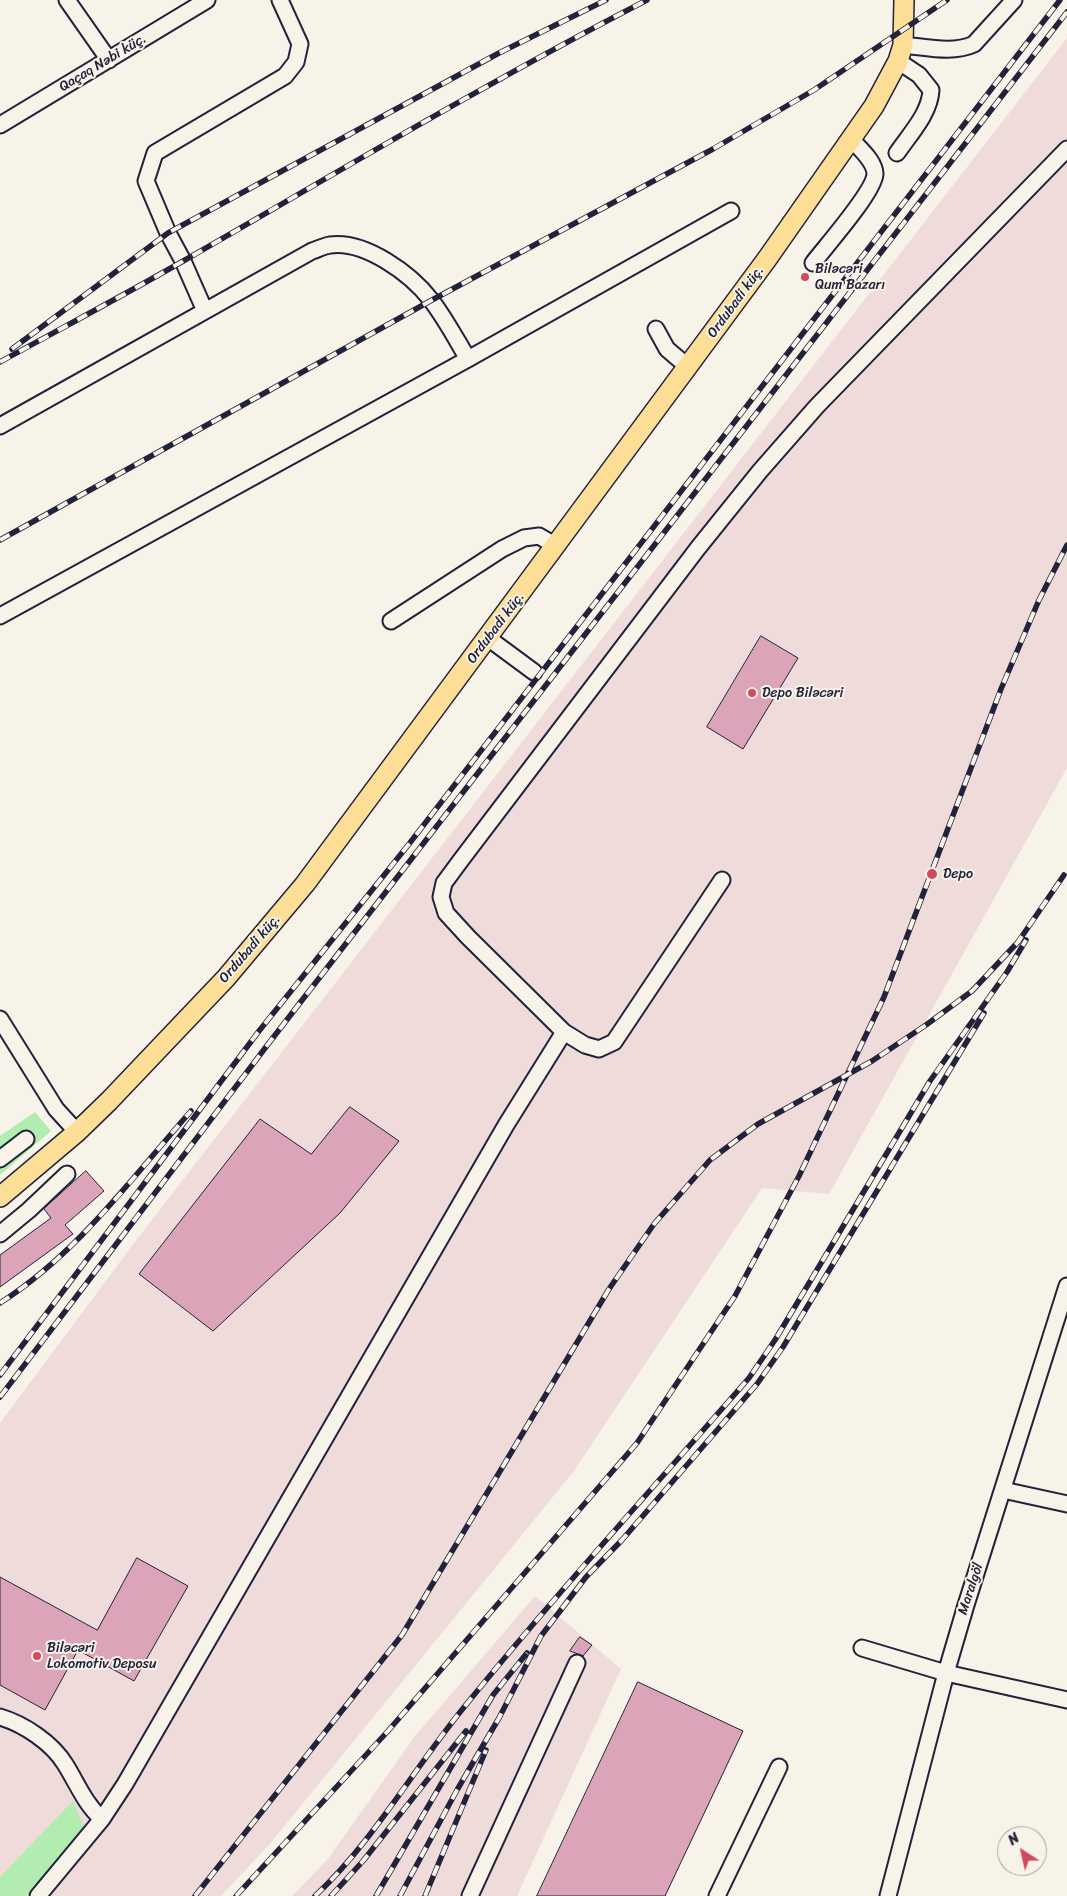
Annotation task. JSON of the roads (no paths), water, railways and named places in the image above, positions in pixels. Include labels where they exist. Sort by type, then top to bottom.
[{"type":"main road","name":"Ordubadi küç.","points":[[0,1197],[77,1132],[226,978],[280,916],[768,260],[874,106],[901,53],[904,0]]},
{"type":"street","points":[[68,0],[109,60]]},
{"type":"street","name":"Qaçaq Nəbi küç.","points":[[0,126],[207,0]]},
{"type":"street","points":[[205,311],[146,181],[155,153],[285,76],[296,62],[300,44],[280,0]]},
{"type":"street","points":[[901,53],[966,48],[974,44],[1014,0]]},
{"type":"street","points":[[897,153],[931,101],[931,90],[901,53]]},
{"type":"street","points":[[813,263],[870,188],[873,181],[875,174],[872,164],[851,139]]},
{"type":"street","points":[[722,880],[614,1042],[599,1048],[585,1045],[564,1032],[446,913],[441,897],[444,883],[698,548],[760,470],[817,406],[1067,149]]},
{"type":"street","points":[[0,616],[468,359],[731,211]]},
{"type":"street","points":[[0,426],[312,251],[331,245],[351,246],[370,252],[388,262],[419,286],[432,300],[468,359]]},
{"type":"street","points":[[656,329],[667,349],[688,367]]},
{"type":"street","points":[[391,620],[502,548],[524,538],[539,536],[556,546]]},
{"type":"street","points":[[488,638],[534,672]]},
{"type":"street","points":[[0,1019],[56,1109],[77,1132]]},
{"type":"street","points":[[38,1896],[102,1819],[130,1775],[501,1133],[564,1032]]},
{"type":"street","points":[[0,1159],[26,1139]]},
{"type":"street","points":[[1,1232],[67,1174]]},
{"type":"street","name":"Maralgöl","points":[[888,1896],[946,1673],[1067,1286]]},
{"type":"street","points":[[1003,1490],[1067,1504]]},
{"type":"street","points":[[862,1648],[946,1673],[1067,1700]]},
{"type":"street","points":[[470,1896],[577,1664]]},
{"type":"street","points":[[0,1717],[25,1729],[56,1752],[92,1810],[102,1819]]},
{"type":"street","points":[[717,1896],[779,1767]]},
{"type":"railway","points":[[12,349],[168,233],[499,53],[606,0]]},
{"type":"railway","points":[[0,362],[162,273],[472,95],[647,0]]},
{"type":"railway","points":[[0,540],[432,300],[713,149],[814,90],[947,0]]},
{"type":"railway","points":[[0,1375],[259,1031],[409,844],[1060,0]]},
{"type":"railway","points":[[0,1397],[272,1039],[1067,12]]},
{"type":"railway","points":[[236,1896],[388,1731],[637,1443],[735,1296],[799,1176],[884,997],[1001,689],[1039,600],[1067,545]]},
{"type":"railway","points":[[195,1896],[402,1635],[609,1289],[654,1224],[710,1160],[758,1124],[872,1061],[972,991],[1018,942],[1064,875]]},
{"type":"railway","points":[[315,1896],[356,1852],[446,1730],[499,1664],[749,1378],[775,1340],[930,1081],[1007,972],[1026,940]]},
{"type":"railway","points":[[400,1896],[457,1790],[499,1718],[541,1636],[586,1577],[622,1540],[757,1384],[783,1347],[984,1013]]},
{"type":"railway","points":[[0,1303],[54,1262],[78,1239],[125,1189],[191,1111]]},
{"type":"railway","points":[[376,1896],[493,1695],[527,1653]]},
{"type":"railway","points":[[331,1896],[363,1861],[466,1731]]},
{"type":"railway","points":[[425,1896],[486,1750]]},
{"type":"place","name":"Biləcəri Qum Bazarı","points":[[805,277]]},
{"type":"place","name":"Depo Biləcəri","points":[[752,693]]},
{"type":"place","name":"Depo","points":[[932,874]]},
{"type":"place","name":"Biləcəri Lokomotiv Deposu","points":[[37,1656]]}]
